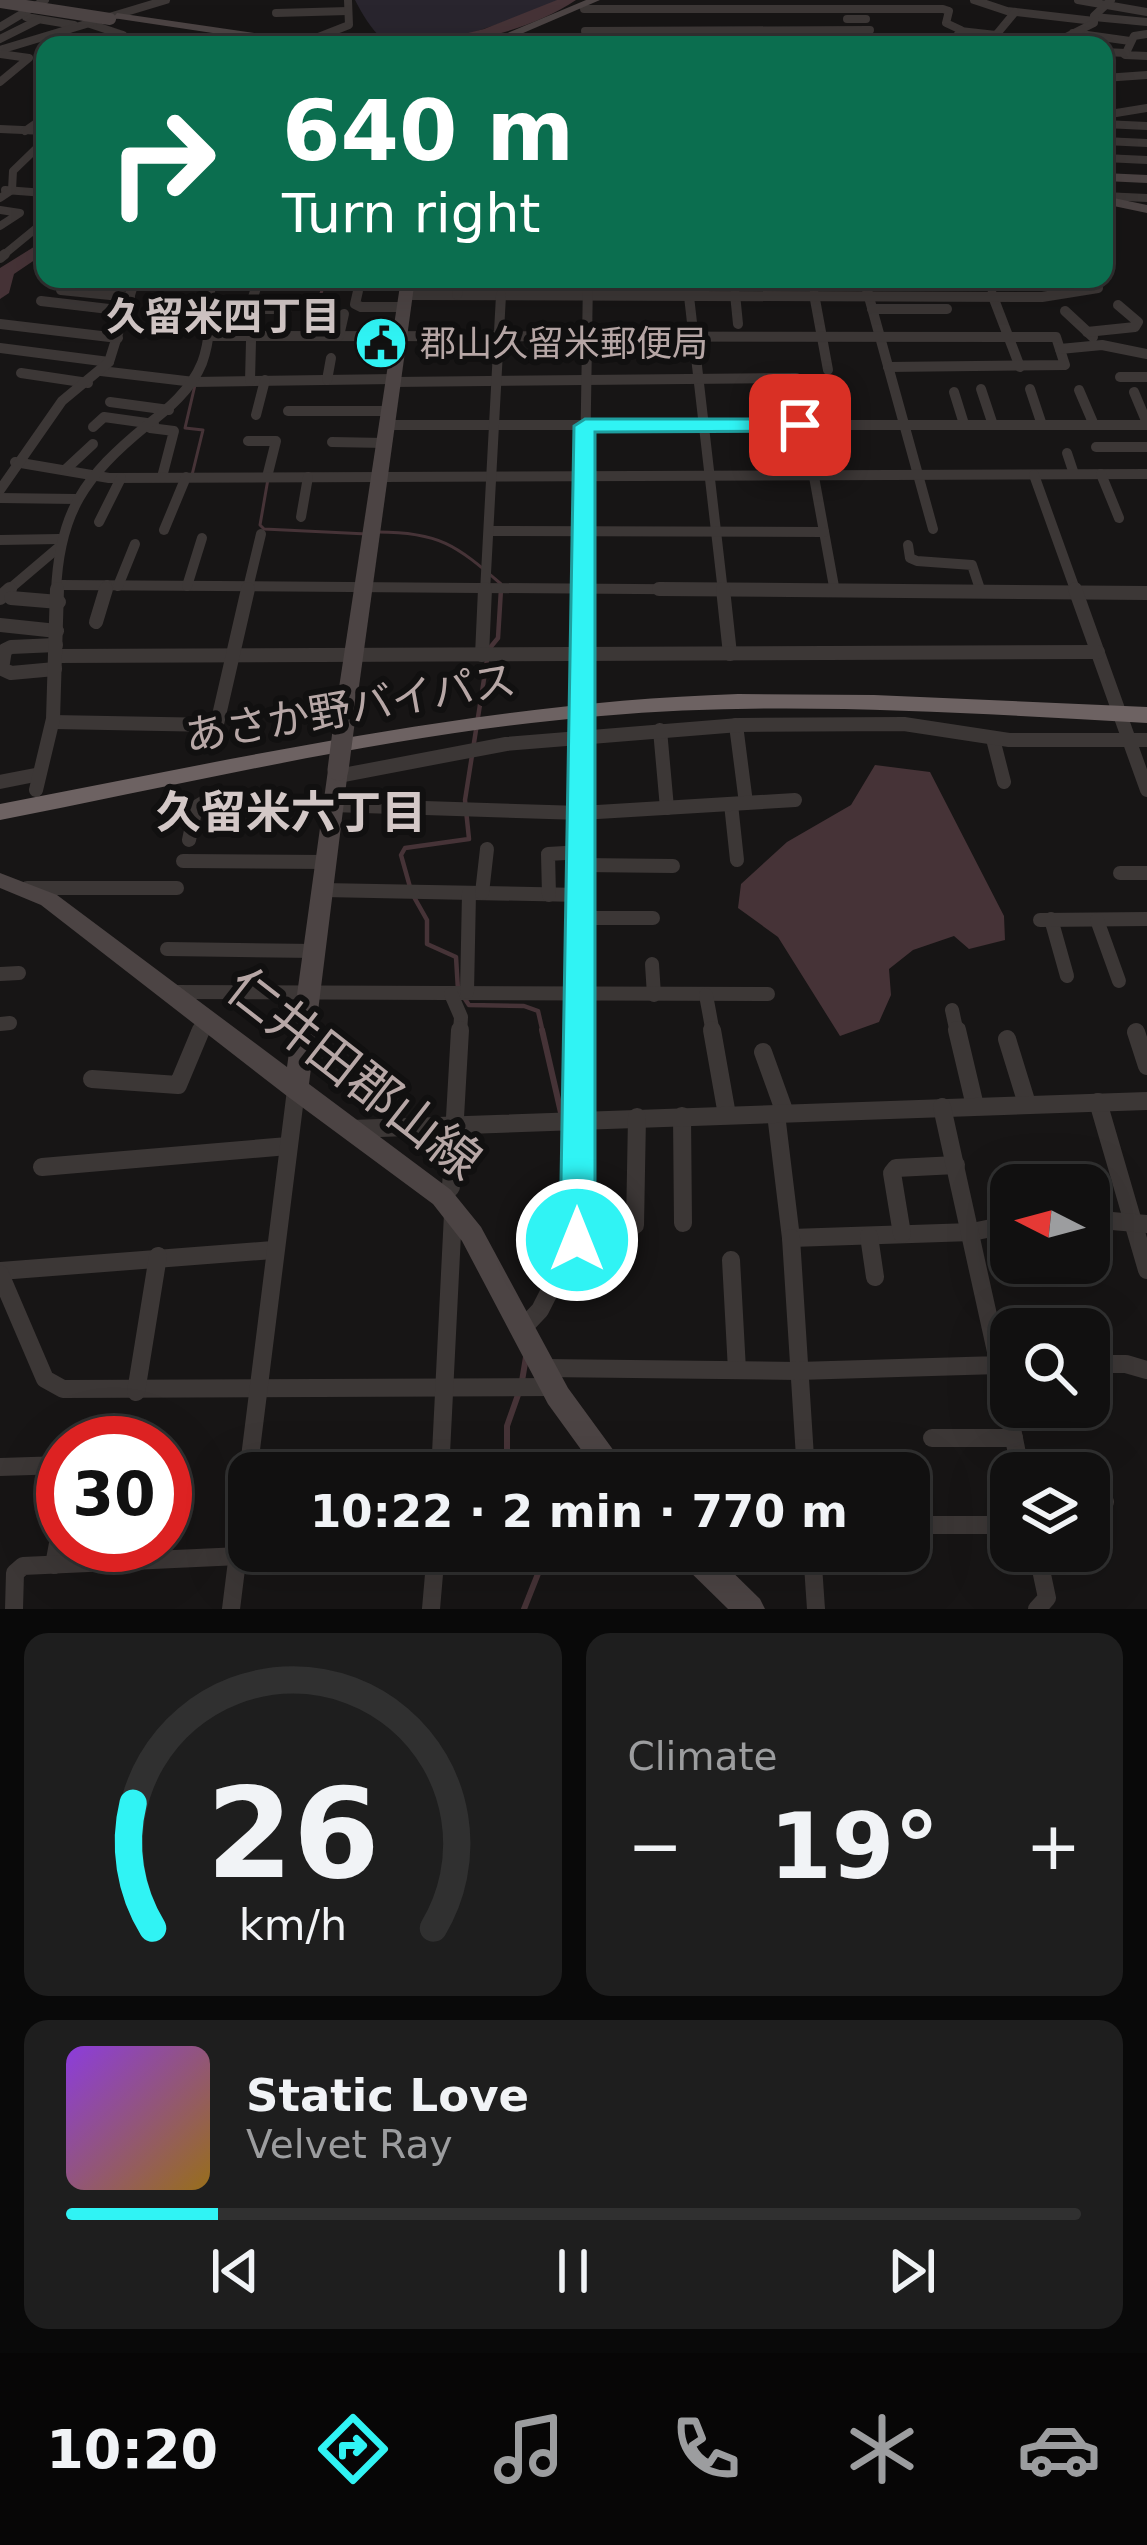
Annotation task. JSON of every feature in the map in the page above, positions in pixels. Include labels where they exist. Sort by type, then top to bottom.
[{"type":"highway","name":"あさか野バイパス","points":[[0,797],[36,783],[313,735],[599,696],[776,688],[1132,715]]},
{"type":"highway","name":"あさか野バイパス","points":[[0,812],[311,751],[514,717],[600,708],[864,701],[1132,715]]},
{"type":"street","points":[[12,0],[230,36]]},
{"type":"street","points":[[2,25],[45,0]]},
{"type":"street","points":[[126,0],[148,7]]},
{"type":"street","points":[[49,36],[166,0]]},
{"type":"street","points":[[974,0],[1015,12],[1147,22]]},
{"type":"street","points":[[1066,18],[1077,1],[1147,12]]},
{"type":"street","points":[[1064,36],[1094,19],[1108,3]]},
{"type":"street","points":[[654,4],[657,36]]},
{"type":"street","points":[[724,4],[730,36]]},
{"type":"street","points":[[792,4],[801,36]]},
{"type":"street","points":[[508,36],[584,6],[860,4],[943,9],[950,11],[946,23],[960,32],[996,35],[1015,12]]},
{"type":"street","points":[[860,4],[871,36]]},
{"type":"street","points":[[0,5],[251,36]]},
{"type":"street","points":[[0,5],[39,20],[123,35]]},
{"type":"street","points":[[276,13],[348,5],[349,26],[327,36]]},
{"type":"street","points":[[584,6],[585,36]]},
{"type":"street","points":[[57,22],[76,17]]},
{"type":"street","points":[[847,19],[866,19]]},
{"type":"street","points":[[2,47],[39,20]]},
{"type":"street","points":[[1083,27],[1107,30]]},
{"type":"street","points":[[585,31],[799,30],[854,36]]},
{"type":"street","points":[[702,31],[703,36]]},
{"type":"street","points":[[957,36],[960,32]]},
{"type":"street","points":[[60,33],[69,36]]},
{"type":"street","points":[[1068,33],[1091,36]]},
{"type":"street","points":[[1113,39],[1130,41],[1147,34]]},
{"type":"street","points":[[2,47],[36,40]]},
{"type":"street","points":[[1126,53],[1130,41]]},
{"type":"street","points":[[28,42],[36,45]]},
{"type":"street","points":[[0,82],[28,59],[2,47]]},
{"type":"street","points":[[1113,52],[1147,56]]},
{"type":"street","points":[[1113,77],[1147,75]]},
{"type":"street","points":[[1113,114],[1147,108]]},
{"type":"street","points":[[1113,118],[1147,126]]},
{"type":"street","points":[[25,131],[36,123]]},
{"type":"street","points":[[0,129],[36,133]]},
{"type":"street","points":[[1113,141],[1147,143]]},
{"type":"street","points":[[36,145],[14,171],[4,192],[36,192]]},
{"type":"street","points":[[1113,158],[1147,160]]},
{"type":"street","points":[[0,170],[14,171]]},
{"type":"street","points":[[1113,177],[1147,179]]},
{"type":"street","points":[[1113,200],[1147,198]]},
{"type":"street","points":[[1113,202],[1147,211]]},
{"type":"street","points":[[0,210],[20,213],[0,226]]},
{"type":"street","points":[[0,258],[36,228]]},
{"type":"street","points":[[76,499],[0,494],[15,462],[51,423],[62,401],[105,366],[132,288]]},
{"type":"street","points":[[0,782],[36,783],[52,722],[59,543],[76,499],[92,475],[170,410],[194,382],[207,336],[210,288]]},
{"type":"street","points":[[250,380],[257,288]]},
{"type":"street","points":[[457,295],[458,288]]},
{"type":"street","points":[[523,288],[523,295]]},
{"type":"street","points":[[522,1329],[540,1310],[577,1240],[580,591],[588,288]]},
{"type":"street","points":[[687,288],[730,653]]},
{"type":"street","points":[[807,288],[828,370]]},
{"type":"street","points":[[866,288],[933,529]]},
{"type":"street","points":[[926,288],[928,294]]},
{"type":"street","points":[[983,288],[1020,367]]},
{"type":"street","points":[[1009,288],[1011,294]]},
{"type":"street","points":[[1071,288],[1076,292]]},
{"type":"street","points":[[358,291],[355,304],[361,307],[406,294],[1011,294],[1094,288]]},
{"type":"street","points":[[62,290],[130,297]]},
{"type":"street","points":[[249,1452],[353,655],[406,294]]},
{"type":"street","points":[[734,294],[738,324]]},
{"type":"street","points":[[482,655],[501,295]]},
{"type":"street","points":[[41,301],[126,310]]},
{"type":"street","points":[[1088,332],[1136,327],[1138,322],[1118,305]]},
{"type":"street","points":[[215,312],[287,309]]},
{"type":"street","points":[[872,309],[947,310]]},
{"type":"street","points":[[1065,311],[1101,345]]},
{"type":"street","points":[[339,336],[344,314]]},
{"type":"street","points":[[0,324],[118,338]]},
{"type":"street","points":[[207,336],[1056,337],[1065,365],[888,367]]},
{"type":"street","points":[[442,350],[443,336]]},
{"type":"street","points":[[924,336],[933,367]]},
{"type":"street","points":[[967,336],[976,367]]},
{"type":"street","points":[[1060,349],[1101,345],[1147,355]]},
{"type":"street","points":[[0,348],[194,382],[796,378],[836,593]]},
{"type":"street","points":[[327,380],[331,358]]},
{"type":"street","points":[[21,373],[88,383]]},
{"type":"street","points":[[1120,377],[1147,377]]},
{"type":"street","points":[[256,415],[265,380]]},
{"type":"street","points":[[981,389],[993,424]]},
{"type":"street","points":[[1030,389],[1042,425]]},
{"type":"street","points":[[798,390],[829,390],[836,399]]},
{"type":"street","points":[[1079,390],[1094,425]]},
{"type":"street","points":[[954,392],[964,424]]},
{"type":"street","points":[[287,411],[388,426],[1147,424],[1134,392]]},
{"type":"street","points":[[110,401],[170,410]]},
{"type":"street","points":[[93,427],[104,417],[173,431],[161,478]]},
{"type":"street","points":[[1110,425],[1120,447]]},
{"type":"street","points":[[332,442],[388,426]]},
{"type":"street","points":[[248,441],[276,441],[267,477]]},
{"type":"street","points":[[65,470],[93,444]]},
{"type":"street","points":[[1096,447],[1147,447]]},
{"type":"street","points":[[1067,453],[1074,474]]},
{"type":"street","points":[[15,462],[121,478],[1147,473]]},
{"type":"street","points":[[1101,474],[1119,518]]},
{"type":"street","points":[[1034,475],[1098,652],[1147,740]]},
{"type":"street","points":[[164,530],[186,477]]},
{"type":"street","points":[[301,517],[308,477]]},
{"type":"street","points":[[99,521],[121,478]]},
{"type":"street","points":[[491,531],[824,532]]},
{"type":"street","points":[[52,722],[215,731],[262,534]]},
{"type":"street","points":[[187,586],[202,538]]},
{"type":"street","points":[[0,540],[59,543]]},
{"type":"street","points":[[6,598],[59,543]]},
{"type":"street","points":[[96,622],[135,544]]},
{"type":"street","points":[[908,545],[910,558],[917,561],[972,565],[981,593]]},
{"type":"street","points":[[60,585],[1147,593]]},
{"type":"street","points":[[6,598],[59,602]]},
{"type":"street","points":[[0,625],[56,650],[233,655],[1098,652]]},
{"type":"street","points":[[338,773],[579,733],[736,725],[904,724],[993,739],[1132,715]]},
{"type":"street","points":[[1132,715],[1147,790]]},
{"type":"street","points":[[736,725],[737,860]]},
{"type":"street","points":[[660,730],[667,808]]},
{"type":"street","points":[[993,739],[1004,782]]},
{"type":"street","points":[[189,840],[196,807],[203,801],[581,813],[795,800]]},
{"type":"street","points":[[441,1452],[459,993],[487,849]]},
{"type":"street","points":[[548,895],[548,854],[673,866]]},
{"type":"street","points":[[183,861],[327,862]]},
{"type":"street","points":[[1120,873],[1147,873]]},
{"type":"street","name":"仁井田郡山線","points":[[0,880],[49,900],[448,1203],[549,1378],[600,1452]]},
{"type":"street","points":[[27,888],[177,888]]},
{"type":"street","points":[[323,890],[581,895]]},
{"type":"street","points":[[581,918],[653,918]]},
{"type":"street","points":[[1067,976],[1045,920],[1146,921]]},
{"type":"street","points":[[1097,920],[1119,980]]},
{"type":"street","points":[[167,949],[315,951]]},
{"type":"street","points":[[652,964],[653,995]]},
{"type":"street","points":[[0,974],[19,973]]},
{"type":"street","points":[[172,992],[768,994]]},
{"type":"street","points":[[706,995],[728,1115]]},
{"type":"street","points":[[952,1010],[976,1106]]},
{"type":"street","points":[[92,1078],[178,1084],[198,1033],[211,1023]]},
{"type":"street","points":[[1136,1032],[1147,1066]]},
{"type":"street","points":[[1007,1039],[1028,1104]]},
{"type":"street","points":[[763,1052],[781,1113],[804,1452]]},
{"type":"street","points":[[351,1129],[1147,1101]]},
{"type":"street","points":[[1098,1102],[1140,1223],[1147,1270]]},
{"type":"street","points":[[942,1107],[991,1308]]},
{"type":"street","points":[[682,1116],[683,1223]]},
{"type":"street","points":[[635,1225],[637,1117]]},
{"type":"street","points":[[42,1167],[288,1146]]},
{"type":"street","points":[[902,1234],[892,1173],[896,1168],[956,1165]]},
{"type":"street","points":[[1110,1221],[1140,1223]]},
{"type":"street","points":[[791,1238],[990,1228]]},
{"type":"street","points":[[869,1235],[875,1277]]},
{"type":"street","points":[[273,1250],[0,1272],[48,1383],[63,1389],[444,1388],[737,1370],[990,1365]]},
{"type":"street","points":[[136,1392],[158,1256]]},
{"type":"street","points":[[731,1260],[737,1370]]},
{"type":"street","points":[[1110,1364],[1147,1370]]},
{"type":"street","points":[[1013,1428],[1017,1452]]},
{"type":"street","points":[[932,1438],[1014,1438]]},
{"type":"street","points":[[0,1467],[36,1466]]},
{"type":"street","points":[[930,1525],[990,1525]]},
{"type":"street","points":[[192,1559],[228,1557]]},
{"type":"street","points":[[14,1609],[16,1570],[36,1567]]},
{"type":"street","points":[[231,1609],[235,1572]]},
{"type":"street","points":[[431,1609],[434,1572]]},
{"type":"street","points":[[711,1572],[749,1609]]},
{"type":"street","points":[[813,1572],[816,1609]]},
{"type":"street","points":[[1037,1609],[1047,1598],[1041,1572]]},
{"type":"shaded area","points":[[355,0],[559,0],[459,36],[380,36]]},
{"type":"shaded area","points":[[875,765],[930,772],[1004,916],[1005,940],[969,949],[954,936],[913,950],[889,969],[891,995],[879,1022],[840,1036],[778,937],[738,908],[741,884],[787,842],[851,805]]},
{"type":"waterway","points":[[470,36],[569,0]]},
{"type":"waterway","points":[[0,293],[6,272],[36,251]]},
{"type":"waterway","points":[[214,304],[214,299],[319,299],[323,288]]},
{"type":"waterway","points":[[192,475],[203,430],[185,428],[195,385]]},
{"type":"waterway","points":[[268,479],[260,525],[264,529],[367,534]]},
{"type":"waterway","points":[[378,532],[446,543],[501,584],[501,589]]},
{"type":"waterway","points":[[489,649],[498,638],[501,589]]},
{"type":"waterway","points":[[410,887],[401,855],[405,848],[469,839],[465,800],[487,660]]},
{"type":"waterway","points":[[414,897],[427,920],[427,944],[456,957],[458,990]]},
{"type":"waterway","points":[[465,999],[469,1005],[524,1006],[538,1011],[543,1033]]},
{"type":"waterway","points":[[542,1030],[562,1117]]},
{"type":"waterway","points":[[522,1381],[526,1357]]},
{"type":"waterway","points":[[507,1452],[507,1426],[519,1392]]},
{"type":"waterway","points":[[524,1609],[539,1572]]},
{"type":"place","name":"郡山久留米郵便局","points":[[381,343]]},
{"type":"district","name":"久留米四丁目","points":[[223,316]]},
{"type":"district","name":"久留米六丁目","points":[[291,812]]},
{"type":"route","points":[[577,1240],[585,426],[800,425]]}]
